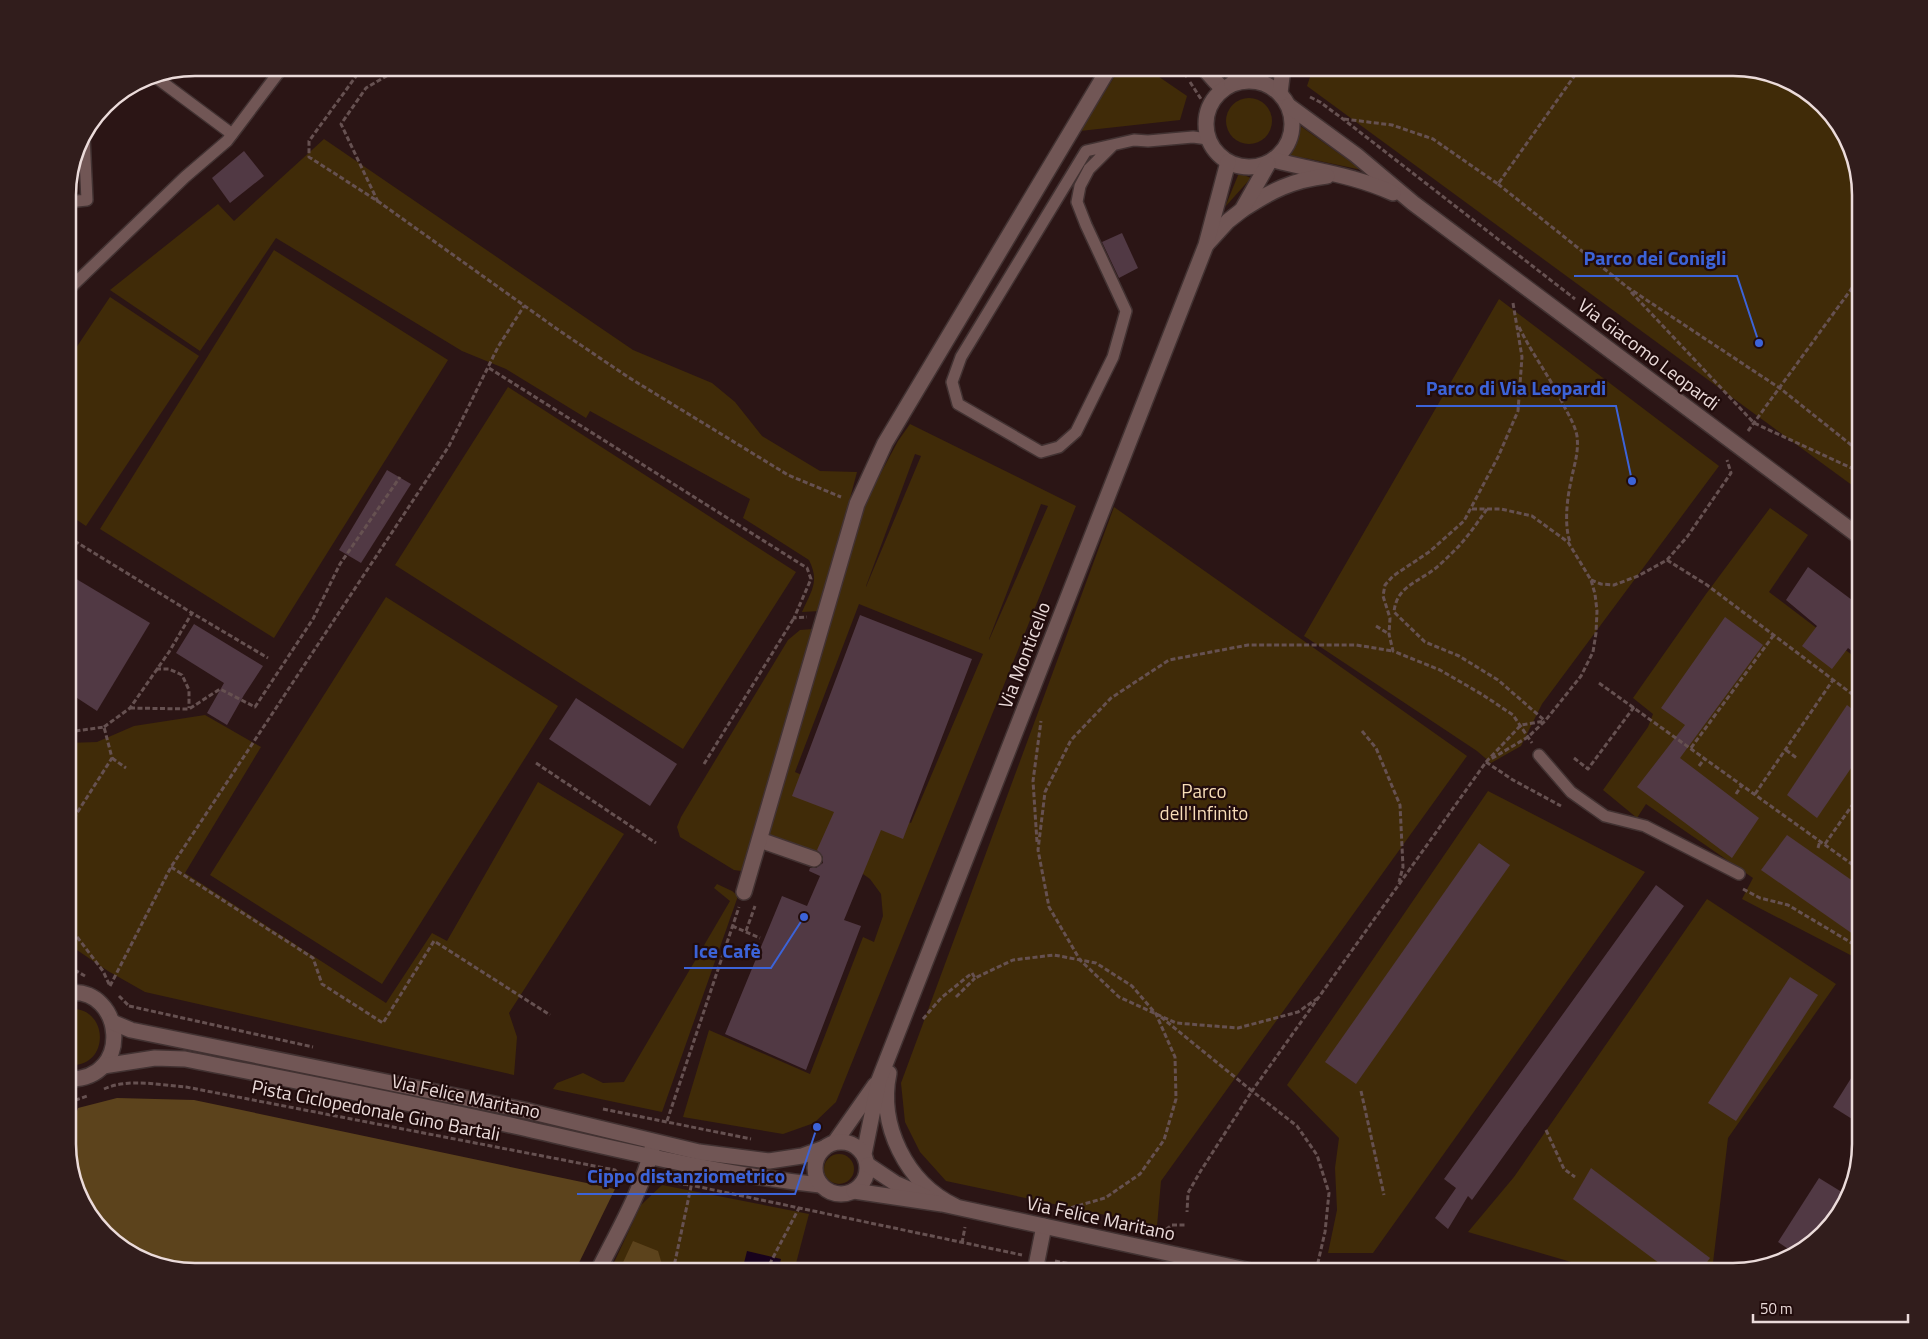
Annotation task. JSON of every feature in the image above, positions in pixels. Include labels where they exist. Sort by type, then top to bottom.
[{"type":"street","points":[[744,892],[856,504],[885,442],[1103,76]]},
{"type":"street","points":[[1211,76],[1215,83],[1228,86],[1245,80],[1269,85],[1280,93],[1289,106],[1292,130],[1283,152],[1271,162],[1255,167],[1241,167],[1228,162],[1216,152],[1208,138],[1206,117],[1211,101],[1228,86],[1237,76]]},
{"type":"street","points":[[1280,93],[1282,76]]},
{"type":"street","name":"Via Giacomo Leopardi","points":[[1289,106],[1356,155],[1412,203],[1852,531]]},
{"type":"street","name":"Via Monticello","points":[[866,1160],[879,1080],[1206,245],[1228,162]]},
{"type":"street","name":"Via Giacomo Leopardi","points":[[1271,162],[1343,175],[1373,184],[1412,203]]},
{"type":"street","name":"Via Monticello","points":[[1206,245],[1228,221],[1242,210],[1271,162]]},
{"type":"street","name":"Via Giacomo Leopardi","points":[[1242,210],[1269,192],[1293,182],[1343,175]]},
{"type":"street","points":[[760,840],[814,858]]},
{"type":"street","points":[[77,993],[90,996],[104,1007],[112,1022],[115,1038],[112,1053],[103,1066],[96,1073],[85,1078],[77,1078]]},
{"type":"street","points":[[904,1016],[887,1082],[887,1110],[890,1129],[907,1164],[921,1181],[944,1201],[958,1208]]},
{"type":"street","name":"Via Felice Maritano","points":[[112,1022],[131,1030],[466,1097],[700,1152],[769,1161],[802,1156],[829,1145]]},
{"type":"street","name":"Via Felice Maritano","points":[[103,1066],[155,1058],[185,1059],[519,1127],[650,1158],[770,1180],[820,1185]]},
{"type":"street","name":"Via Monticello","points":[[829,1145],[879,1080]]},
{"type":"street","points":[[602,1263],[650,1158],[654,1141]]},
{"type":"street","points":[[846,1142],[856,1146],[866,1160],[864,1180],[854,1191],[845,1194],[836,1194],[828,1191],[820,1185],[815,1172],[816,1159],[829,1145],[846,1142]]},
{"type":"street","name":"Via Felice Maritano","points":[[866,1160],[896,1182],[942,1204]]},
{"type":"street","name":"Via Felice Maritano","points":[[854,1191],[942,1204],[1210,1263]]},
{"type":"street","points":[[1037,1263],[1044,1226]]},
{"type":"lane","points":[[77,281],[184,177],[228,141],[275,77]]},
{"type":"lane","points":[[162,82],[232,134]]},
{"type":"lane","points":[[1113,145],[1089,169],[1080,186],[1077,202],[1126,311],[1114,357],[1076,432],[1059,447],[1041,452],[958,404],[952,382],[961,357],[1086,152],[1113,145],[1134,140],[1208,138]]},
{"type":"lane","points":[[77,201],[87,200],[85,150]]},
{"type":"lane","points":[[1539,755],[1571,792],[1605,816],[1645,826],[1739,874]]},
{"type":"path","points":[[1498,184],[1574,76]]},
{"type":"path","points":[[356,77],[309,141],[309,157],[378,202],[628,377],[788,475],[856,504]]},
{"type":"path","points":[[378,202],[341,124],[366,88],[385,77]]},
{"type":"path","points":[[1304,95],[1320,102],[1343,118],[1575,300]]},
{"type":"path","points":[[1343,118],[1392,125],[1433,139],[1498,184],[1627,287],[1781,389],[1852,446]]},
{"type":"path","points":[[1627,287],[1754,423],[1852,468]]},
{"type":"path","points":[[1742,428],[1748,432],[1781,389],[1852,288]]},
{"type":"path","points":[[1393,651],[1389,634],[1390,618],[1383,596],[1385,585],[1393,576],[1429,552],[1464,521],[1498,457],[1518,411],[1522,357],[1513,304]]},
{"type":"path","points":[[77,937],[103,971],[110,986],[171,867],[449,446],[498,347],[524,306]]},
{"type":"path","points":[[1516,322],[1532,352],[1550,378],[1569,415],[1576,435],[1578,455],[1571,481],[1567,525],[1568,540],[1572,549]]},
{"type":"path","points":[[489,368],[806,568],[811,579],[794,618],[704,764]]},
{"type":"path","points":[[1591,580],[1601,584],[1614,585],[1638,576],[1667,560],[1687,537],[1731,473],[1726,462]]},
{"type":"path","points":[[130,708],[189,709],[220,689],[255,707],[313,619],[340,564],[400,477]]},
{"type":"path","points":[[1472,509],[1501,509],[1532,516],[1568,542],[1591,580],[1597,611],[1593,652],[1581,676],[1545,721],[1528,737],[1486,762]]},
{"type":"path","points":[[1487,509],[1456,549],[1430,572],[1412,583],[1402,592],[1395,601],[1394,612],[1425,642],[1459,656],[1498,680],[1545,721]]},
{"type":"path","points":[[77,543],[192,614],[268,658]]},
{"type":"path","points":[[1667,560],[1707,585],[1852,694]]},
{"type":"path","points":[[77,731],[104,727],[130,708],[169,652],[192,614]]},
{"type":"path","points":[[794,618],[824,614]]},
{"type":"path","points":[[1376,626],[1389,634]]},
{"type":"path","points":[[1691,748],[1774,636]]},
{"type":"path","points":[[1038,850],[1045,792],[1070,740],[1111,698],[1170,660],[1248,645],[1356,645],[1393,651],[1449,675],[1483,694],[1513,715],[1522,725],[1539,755]]},
{"type":"path","points":[[156,669],[169,669],[182,675],[189,690],[189,709]]},
{"type":"path","points":[[1755,794],[1834,680]]},
{"type":"path","points":[[1599,683],[1852,864]]},
{"type":"path","points":[[1574,758],[1588,769],[1634,707]]},
{"type":"path","points":[[1043,712],[1038,729],[1033,781],[1038,850],[1049,907],[1080,960],[1119,997],[1176,1023],[1238,1028],[1298,1012],[1318,998]]},
{"type":"path","points":[[1187,1212],[1188,1194],[1252,1091],[1486,762],[1522,725],[1545,721]]},
{"type":"path","points":[[104,727],[112,758],[126,768]]},
{"type":"path","points":[[1362,731],[1376,748],[1400,805],[1403,867],[1397,886]]},
{"type":"path","points":[[1786,750],[1798,759]]},
{"type":"path","points":[[77,813],[112,758]]},
{"type":"path","points":[[1699,766],[1705,758]]},
{"type":"path","points":[[536,763],[656,843]]},
{"type":"path","points":[[1736,794],[1742,785]]},
{"type":"path","points":[[1825,844],[1852,805]]},
{"type":"path","points":[[1818,848],[1820,841]]},
{"type":"path","points":[[171,867],[313,958],[322,984],[383,1022],[434,941],[550,1015]]},
{"type":"path","points":[[1739,887],[1760,898],[1788,905],[1852,943]]},
{"type":"path","points":[[667,1121],[744,892]]},
{"type":"path","points":[[732,926],[760,938]]},
{"type":"path","points":[[956,997],[975,978],[1013,960],[1054,955],[1096,964],[1132,986],[1156,1014],[1297,1126],[1317,1155],[1329,1193],[1325,1232],[1318,1263]]},
{"type":"path","points":[[922,1020],[941,998],[972,973],[975,978]]},
{"type":"path","points":[[1055,1210],[1065,1210],[1105,1198],[1140,1174],[1164,1140],[1176,1099],[1175,1057],[1156,1014]]},
{"type":"path","name":"Pista Ciclopedonale Gino Bartali","points":[[112,1086],[133,1084],[186,1087],[616,1170],[622,1178],[624,1187]]},
{"type":"path","points":[[1361,1091],[1384,1195]]},
{"type":"path","points":[[1546,1130],[1564,1169],[1575,1177]]},
{"type":"path","points":[[656,1182],[663,1180],[692,1185],[1022,1255]]},
{"type":"path","points":[[675,1263],[692,1185]]},
{"type":"path","points":[[770,1263],[799,1208]]},
{"type":"path","points":[[1159,1234],[1172,1225],[1184,1225]]},
{"type":"path","points":[[1047,1260],[1062,1263]]},
{"type":"green space","points":[[1115,76],[1158,76],[1187,96],[1180,120],[1080,131]]},
{"type":"green space","points":[[1310,76],[1733,76],[1764,80],[1779,85],[1799,96],[1822,117],[1836,136],[1843,149],[1851,179],[1852,485],[1307,86]]},
{"type":"green space","points":[[1249,98],[1262,102],[1268,108],[1272,121],[1268,134],[1262,140],[1249,144],[1236,140],[1230,134],[1226,121],[1230,108],[1236,102]]},
{"type":"green space","points":[[1299,125],[1362,170],[1305,158],[1288,157],[1293,150]]},
{"type":"green space","points":[[324,139],[633,350],[712,383],[735,402],[762,436],[820,471],[857,472],[820,611],[802,612],[814,581],[814,574],[809,560],[743,518],[750,499],[590,411],[586,418],[506,369],[462,351],[276,238],[200,351],[110,290],[218,204],[234,221]]},
{"type":"green space","points":[[1239,173],[1251,178],[1225,207]]},
{"type":"green space","points":[[274,250],[448,360],[274,638],[100,529]]},
{"type":"green space","points":[[110,297],[199,356],[86,526],[77,520],[77,346]]},
{"type":"green space","points":[[1499,299],[1719,466],[1542,704],[1521,746],[1491,763],[1477,751],[1304,636]]},
{"type":"green space","points":[[508,387],[796,572],[683,749],[395,565]]},
{"type":"green space","points":[[910,424],[1076,506],[836,1102],[814,1123],[783,1134],[683,1117],[709,1030],[810,1074],[863,937],[874,942],[883,916],[881,894],[870,879],[856,869],[765,836],[860,512],[898,441]],"holes":[[[915,454],[921,456],[866,587],[866,586]],[[1041,504],[1048,506],[989,640]],[[859,604],[983,654],[911,823],[795,772]]]},
{"type":"green space","name":"Parco dell'Infinito","points":[[1114,507],[1467,756],[1161,1181],[1157,1226],[946,1181],[920,1152],[905,1122],[901,1083]]},
{"type":"green space","points":[[1770,508],[1808,535],[1769,592],[1852,655],[1852,956],[1742,899],[1753,878],[1646,804],[1637,818],[1603,790],[1648,727],[1653,714],[1633,698],[1706,594]]},
{"type":"green space","points":[[386,597],[558,706],[382,984],[210,875]]},
{"type":"green space","points":[[813,629],[746,862],[741,871],[734,870],[680,837],[677,827],[681,817],[788,640],[800,630]]},
{"type":"green space","points":[[205,715],[261,747],[185,873],[386,1003],[432,933],[447,941],[538,782],[624,834],[509,1013],[517,1037],[514,1075],[145,992],[108,971],[77,950],[77,743],[97,742],[134,726]]},
{"type":"green space","points":[[1488,791],[1645,872],[1373,1253],[1328,1253],[1337,1210],[1335,1168],[1339,1138],[1287,1085]]},
{"type":"green space","points":[[717,884],[738,896],[662,1112],[553,1089],[557,1083],[583,1073],[603,1083],[624,1082],[730,901],[714,888]]},
{"type":"green space","points":[[1707,899],[1836,984],[1728,1138],[1713,1263],[1575,1263],[1468,1232],[1514,1177]]},
{"type":"green space","points":[[77,1010],[82,1010],[92,1017],[98,1026],[100,1037],[98,1048],[92,1057],[82,1064],[77,1064]]},
{"type":"green space","points":[[839,1154],[850,1158],[854,1169],[850,1180],[839,1184],[828,1180],[824,1169],[828,1158]]},
{"type":"green space","points":[[662,1185],[809,1214],[796,1263],[614,1263],[641,1205]]},
{"type":"shaded area","points":[[117,1098],[194,1100],[615,1189],[579,1263],[179,1262],[149,1254],[129,1243],[106,1222],[92,1203],[80,1175],[77,1152],[78,1108]]},
{"type":"shaded area","points":[[633,1241],[658,1251],[662,1263],[623,1263]]},
{"type":"shaded area","points":[[747,1251],[781,1259],[780,1263],[744,1263]]},
{"type":"building","points":[[244,151],[264,176],[230,203],[212,178]]},
{"type":"building","points":[[1122,233],[1138,268],[1119,278],[1102,242]]},
{"type":"building","points":[[387,470],[411,484],[361,563],[339,550]]},
{"type":"building","points":[[1808,567],[1852,600],[1852,651],[1848,648],[1832,669],[1802,646],[1817,626],[1786,600]]},
{"type":"building","points":[[77,579],[150,623],[97,711],[77,698]]},
{"type":"building","points":[[860,615],[972,659],[903,839],[881,830],[844,920],[861,926],[806,1070],[725,1034],[782,896],[807,906],[820,876],[809,871],[810,868],[816,868],[823,863],[823,857],[817,850],[834,812],[792,796]]},
{"type":"building","points":[[1725,617],[1763,645],[1680,758],[1759,818],[1732,858],[1637,787],[1685,725],[1661,708]]},
{"type":"building","points":[[194,624],[263,666],[227,725],[207,713],[224,683],[176,653]]},
{"type":"building","points":[[576,698],[677,764],[650,806],[549,739]]},
{"type":"building","points":[[1847,705],[1852,709],[1852,767],[1817,818],[1787,795]]},
{"type":"building","points":[[1787,835],[1852,880],[1852,933],[1761,870]]},
{"type":"building","points":[[1479,843],[1510,865],[1356,1084],[1325,1062]]},
{"type":"building","points":[[1656,885],[1684,906],[1472,1200],[1468,1196],[1448,1229],[1435,1218],[1456,1188],[1444,1179]]},
{"type":"building","points":[[1790,977],[1818,995],[1736,1121],[1708,1103]]},
{"type":"building","points":[[1852,1077],[1852,1119],[1833,1107]]},
{"type":"building","points":[[1591,1168],[1710,1258],[1706,1263],[1659,1263],[1573,1199]]},
{"type":"building","points":[[1819,1178],[1842,1192],[1832,1210],[1822,1222],[1799,1243],[1788,1249],[1778,1242]]},
{"type":"place","name":"Parco dei Conigli","points":[[1759,343]]},
{"type":"place","name":"Parco di Via Leopardi","points":[[1632,481]]},
{"type":"place","name":"Ice Cafè","points":[[804,917]]},
{"type":"place","name":"Cippo distanziometrico","points":[[817,1127]]}]
